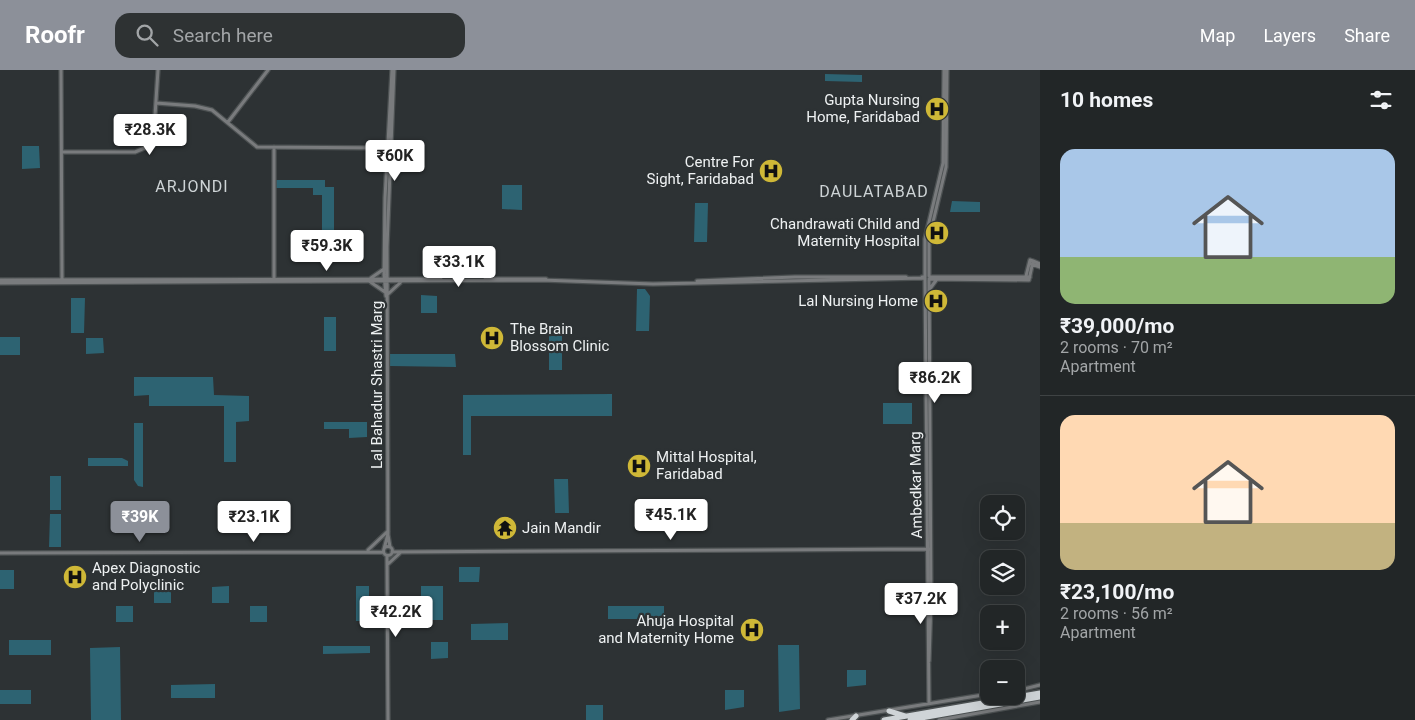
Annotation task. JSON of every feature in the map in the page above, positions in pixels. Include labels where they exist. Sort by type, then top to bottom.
[{"type":"highway","points":[[889,711],[908,718],[1040,693]]},
{"type":"highway","points":[[884,720],[908,718],[1040,697]]},
{"type":"street","points":[[61,70],[62,281]]},
{"type":"street","points":[[62,152],[140,152],[150,143],[153,137],[158,70]]},
{"type":"street","points":[[228,122],[268,70]]},
{"type":"street","points":[[386,279],[384,269],[393,70]]},
{"type":"street","name":"Ambedkar Marg","points":[[929,549],[929,239],[946,168],[945,70]]},
{"type":"street","name":"Ambedkar Marg","points":[[929,704],[928,278],[925,240],[943,164],[945,70]]},
{"type":"street","points":[[156,103],[202,107],[216,112],[253,146],[389,148]]},
{"type":"street","points":[[273,280],[274,147]]},
{"type":"street","name":"Lal Bahadur Shastri Marg","points":[[384,550],[388,532],[386,279],[389,148]]},
{"type":"street","points":[[0,281],[539,278],[654,282],[795,277],[1027,278],[1032,263],[1040,266]]},
{"type":"street","points":[[929,265],[938,278]]},
{"type":"street","points":[[370,280],[384,269]]},
{"type":"street","points":[[918,278],[926,270]]},
{"type":"street","points":[[386,279],[401,281],[541,280],[654,284],[928,278]]},
{"type":"street","points":[[928,293],[932,284],[938,278]]},
{"type":"street","points":[[370,280],[387,294],[401,281]]},
{"type":"street","points":[[388,532],[392,552]]},
{"type":"street","points":[[368,551],[388,532]]},
{"type":"street","points":[[0,553],[368,551],[384,550],[390,547]]},
{"type":"street","points":[[388,720],[387,565],[388,556],[392,552],[929,549]]},
{"type":"street","points":[[384,550],[388,556]]},
{"type":"street","points":[[387,565],[402,551]]},
{"type":"street","points":[[1025,689],[1040,685]]},
{"type":"street","points":[[828,720],[854,718],[980,696]]},
{"type":"street","points":[[940,720],[1040,702]]},
{"type":"shaded area","points":[[825,74],[862,75],[862,82],[825,81]]},
{"type":"shaded area","points":[[22,146],[39,146],[40,168],[22,169]]},
{"type":"shaded area","points":[[276,180],[325,180],[325,187],[334,187],[334,242],[322,242],[322,195],[313,195],[313,188],[276,188]]},
{"type":"shaded area","points":[[502,185],[522,185],[522,210],[502,209]]},
{"type":"shaded area","points":[[952,201],[980,202],[980,212],[950,212]]},
{"type":"shaded area","points":[[695,203],[708,203],[707,242],[694,242]]},
{"type":"shaded area","points":[[637,289],[645,289],[650,296],[649,331],[636,331]]},
{"type":"shaded area","points":[[421,295],[437,296],[437,313],[421,313]]},
{"type":"shaded area","points":[[71,298],[85,298],[84,333],[71,333]]},
{"type":"shaded area","points":[[324,317],[336,317],[336,351],[324,351]]},
{"type":"shaded area","points":[[549,336],[562,336],[562,370],[549,370]]},
{"type":"shaded area","points":[[0,337],[20,337],[20,355],[0,355]]},
{"type":"shaded area","points":[[86,338],[103,338],[104,353],[86,354]]},
{"type":"shaded area","points":[[390,354],[455,354],[456,367],[390,366]]},
{"type":"shaded area","points":[[134,377],[213,377],[214,395],[249,396],[249,421],[236,422],[236,462],[224,462],[224,406],[149,406],[149,395],[134,396]]},
{"type":"shaded area","points":[[612,394],[612,416],[471,416],[471,455],[463,455],[463,395]]},
{"type":"shaded area","points":[[883,403],[912,403],[912,424],[883,424]]},
{"type":"shaded area","points":[[324,422],[367,422],[367,437],[349,438],[349,429],[324,429]]},
{"type":"shaded area","points":[[134,423],[143,423],[143,487],[138,486],[134,480]]},
{"type":"shaded area","points":[[88,458],[122,458],[128,461],[128,466],[88,466]]},
{"type":"shaded area","points":[[50,476],[61,476],[61,510],[50,510]]},
{"type":"shaded area","points":[[554,479],[568,479],[569,513],[555,513]]},
{"type":"shaded area","points":[[50,514],[61,514],[61,547],[49,547]]},
{"type":"shaded area","points":[[459,567],[480,567],[479,582],[459,582]]},
{"type":"shaded area","points":[[0,570],[14,570],[14,589],[0,589]]},
{"type":"shaded area","points":[[229,586],[229,603],[212,603],[212,587]]},
{"type":"shaded area","points":[[356,586],[369,586],[369,621],[356,621]]},
{"type":"shaded area","points":[[421,586],[443,586],[443,620],[421,620]]},
{"type":"shaded area","points":[[154,587],[171,587],[171,603],[154,603]]},
{"type":"shaded area","points":[[116,606],[133,606],[133,622],[116,622]]},
{"type":"shaded area","points":[[250,606],[267,606],[267,622],[250,622]]},
{"type":"shaded area","points":[[608,606],[664,606],[664,619],[608,619]]},
{"type":"shaded area","points":[[508,623],[508,640],[471,640],[471,624]]},
{"type":"shaded area","points":[[9,640],[51,640],[51,655],[9,655]]},
{"type":"shaded area","points":[[431,642],[448,642],[448,658],[431,659]]},
{"type":"shaded area","points":[[778,645],[799,645],[800,709],[779,712]]},
{"type":"shaded area","points":[[323,646],[370,646],[370,653],[323,654]]},
{"type":"shaded area","points":[[120,647],[121,720],[91,720],[90,648]]},
{"type":"shaded area","points":[[847,670],[866,670],[866,685],[847,687]]},
{"type":"shaded area","points":[[215,684],[215,698],[171,698],[171,685]]},
{"type":"shaded area","points":[[0,690],[31,690],[31,704],[0,704]]},
{"type":"shaded area","points":[[725,690],[744,690],[744,707],[725,710]]},
{"type":"shaded area","points":[[586,705],[603,705],[603,720],[586,720]]},
{"type":"place","name":"Gupta Nursing Home, Faridabad","points":[[937,109]]},
{"type":"place","name":"Centre For Sight, Faridabad","points":[[771,171]]},
{"type":"place","name":"Chandrawati Child and Maternity Hospital","points":[[937,233]]},
{"type":"place","name":"Lal Nursing Home","points":[[936,301]]},
{"type":"place","name":"The Brain Blossom Clinic","points":[[492,338]]},
{"type":"place","name":"Mittal Hospital, Faridabad","points":[[639,466]]},
{"type":"place","name":"Jain Mandir","points":[[505,528]]},
{"type":"place","name":"Apex Diagnostic and Polyclinic","points":[[75,577]]},
{"type":"place","name":"Ahuja Hospital and Maternity Home","points":[[752,630]]},
{"type":"district","name":"ARJONDI","points":[[192,186]]},
{"type":"district","name":"DAULATABAD","points":[[874,191]]}]
